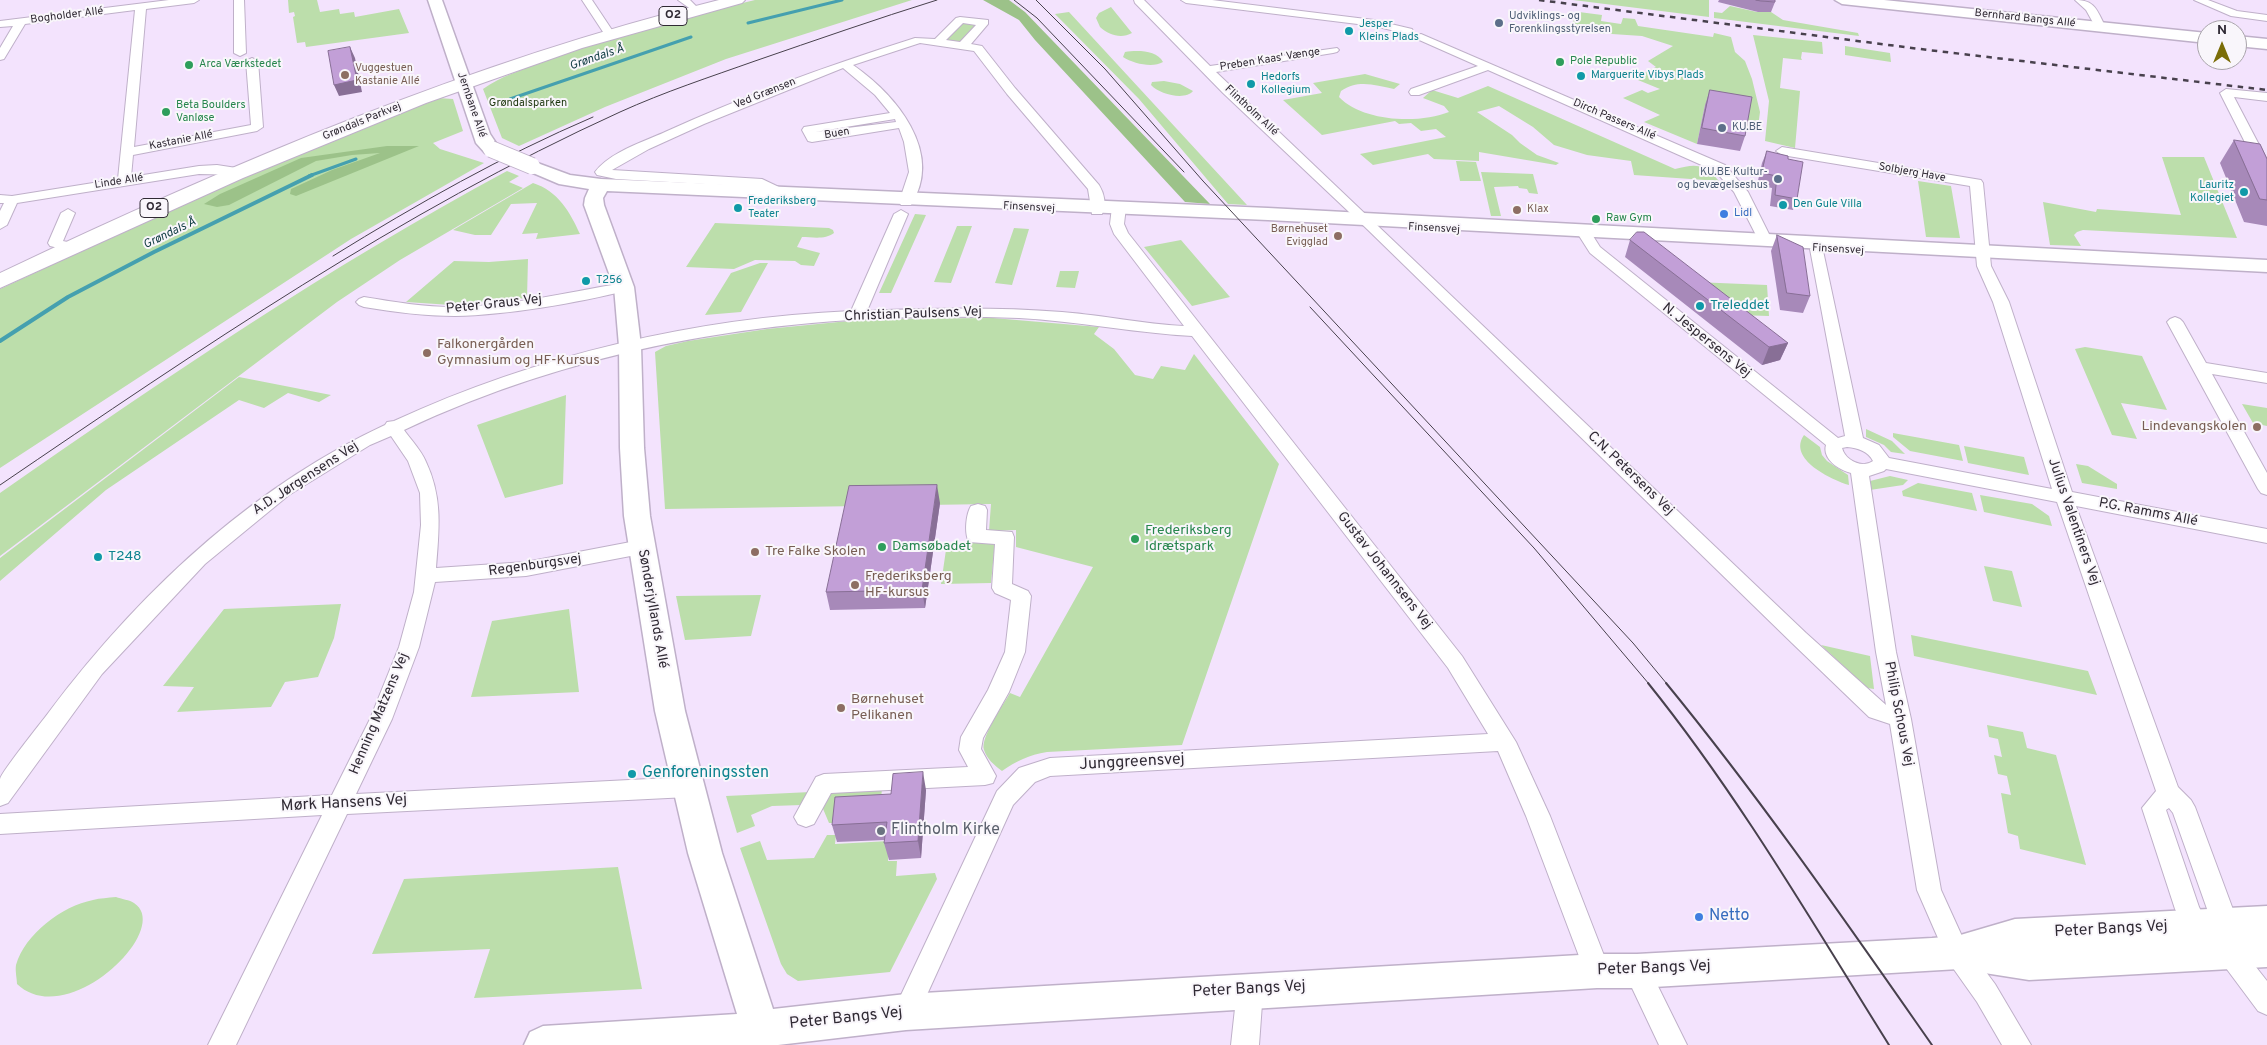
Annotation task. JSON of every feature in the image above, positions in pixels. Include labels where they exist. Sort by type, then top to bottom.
[{"type":"main road","name":"Grøndals Parkvej","points":[[0,281],[238,172],[463,82],[609,33],[737,0]]},
{"type":"street","name":"Bogholder Allé","points":[[0,24],[194,0]]},
{"type":"street","points":[[239,0],[240,53]]},
{"type":"street","name":"Jernbane Allé","points":[[435,0],[485,143],[491,149],[558,177],[576,182]]},
{"type":"street","points":[[586,0],[609,33]]},
{"type":"street","points":[[1131,0],[1140,0]]},
{"type":"street","name":"Flintholm Allé","points":[[1140,0],[1207,70],[1369,222]]},
{"type":"street","points":[[1186,0],[1374,22],[1408,31],[1420,32],[1424,34],[1421,37]]},
{"type":"street","name":"Bernhard Bangs Allé","points":[[1842,0],[2197,37]]},
{"type":"street","points":[[2080,0],[2090,8],[2100,26]]},
{"type":"street","points":[[2199,0],[2236,14],[2267,18]]},
{"type":"street","name":"Kastanie Allé","points":[[124,181],[141,7]]},
{"type":"street","points":[[937,43],[960,20],[984,22],[963,46]]},
{"type":"street","points":[[0,57],[21,22]]},
{"type":"street","name":"Dirch Passers Allé","points":[[1421,37],[1720,168],[1731,176],[1737,185],[1766,243]]},
{"type":"street","name":"Ved Grænsen","points":[[601,178],[638,150],[700,121],[792,83],[919,40],[978,48],[1011,91],[1094,188],[1097,194],[1098,209]]},
{"type":"street","points":[[2247,42],[2267,44]]},
{"type":"street","name":"Preben Kaas' Vænge","points":[[1207,70],[1333,50]]},
{"type":"street","name":"Kastanie Allé","points":[[128,152],[258,127],[252,61]]},
{"type":"street","points":[[844,64],[877,88],[902,120],[913,148],[916,172],[905,204],[857,316]]},
{"type":"street","points":[[1414,92],[1489,66]]},
{"type":"street","points":[[2267,97],[2226,93],[2264,160],[2267,172]]},
{"type":"street","name":"Buen","points":[[902,120],[812,138],[808,130],[902,120]]},
{"type":"street","name":"Solbjerg Have","points":[[1782,151],[1976,183],[1982,254]]},
{"type":"street","name":"Linde Allé","points":[[6,199],[200,170],[217,169],[238,172]]},
{"type":"street","name":"Finsensvej","points":[[576,182],[601,178],[631,189],[774,193],[905,204],[1098,209],[1982,254],[2267,266]]},
{"type":"street","name":"Sønderjyllands Allé","points":[[601,178],[594,198],[594,205],[624,287],[630,346],[632,448],[642,547],[670,711],[705,853],[762,1037]]},
{"type":"street","points":[[0,225],[6,199]]},
{"type":"street","name":"Gustav Johannsens Vej","points":[[1118,210],[1117,224],[1121,234],[1455,662],[1505,742],[1538,816],[1597,971]]},
{"type":"street","points":[[68,214],[55,243],[71,247]]},
{"type":"street","name":"C.N. Petersens Vej","points":[[1369,222],[1799,638],[1877,711],[1900,720]]},
{"type":"street","name":"N. Jespersens Vej","points":[[1584,234],[1595,250],[1835,444]]},
{"type":"street","name":"Finsensvej","points":[[1766,243],[1817,249],[1982,254],[2267,272]]},
{"type":"street","points":[[1817,249],[1855,442]]},
{"type":"street","name":"Julius Valentiners Vej","points":[[1982,254],[1984,266],[2001,302],[2064,497],[2168,793],[2154,808],[2187,909],[2215,938]]},
{"type":"street","name":"Peter Graus Vej","points":[[364,302],[407,309],[467,311],[497,308],[624,287]]},
{"type":"street","name":"Christian Paulsens Vej","points":[[630,346],[746,326],[919,312],[1080,318],[1196,331]]},
{"type":"street","points":[[2175,322],[2267,488]]},
{"type":"street","name":"A.D. Jørgensens Vej","points":[[0,796],[92,671],[201,556],[252,513],[326,463],[393,426],[447,402],[537,371],[630,346]]},
{"type":"street","points":[[2200,367],[2267,378]]},
{"type":"street","name":"Henning Matzens Vej","points":[[222,1045],[381,720],[409,647],[426,576],[430,525],[429,492],[417,461],[393,426]]},
{"type":"street","points":[[1847,441],[1855,442],[1874,450],[1880,456],[1882,462],[1875,469],[1859,469],[1842,463],[1836,458],[1833,453],[1835,444],[1847,441]]},
{"type":"street","name":"P.G. Ramms Allé","points":[[1882,462],[2267,536]]},
{"type":"street","name":"Philip Schous Vej","points":[[1859,469],[1886,652],[1900,720],[1929,890],[1957,953],[1986,993],[2018,1045]]},
{"type":"street","points":[[806,817],[824,784],[985,776],[970,750],[972,737],[998,692],[1015,652],[1021,596],[1002,588],[1005,537],[976,538],[978,510]]},
{"type":"street","name":"Regenburgsvej","points":[[426,576],[526,569],[642,547]]},
{"type":"street","name":"Junggreensvej","points":[[906,1012],[1005,798],[1027,775],[1050,767],[1505,742]]},
{"type":"street","name":"Mørk Hansens Vej","points":[[0,824],[340,804],[688,787]]},
{"type":"street","name":"Peter Bangs Vej","points":[[543,1045],[713,1035],[762,1037],[906,1012],[1250,990],[1957,953],[2029,963],[2215,938],[2267,922]]},
{"type":"street","points":[[2215,938],[2267,1002]]},
{"type":"street","name":"Peter Bangs Vej","points":[[2215,938],[2267,950]]},
{"type":"street","points":[[1637,971],[1673,1045]]},
{"type":"street","points":[[1245,1045],[1250,990]]},
{"type":"green space","points":[[288,0],[317,0],[320,12],[339,9],[340,14],[354,12],[355,17],[399,9],[409,33],[306,47],[305,42],[297,43],[293,17],[295,16],[294,12],[289,13]]},
{"type":"green space","name":"Grøndalsparken","points":[[755,0],[912,0],[726,59],[605,107],[519,146],[502,138],[483,89],[497,80],[568,52],[621,35]]},
{"type":"green space","points":[[983,0],[1009,0],[1025,12],[1210,204],[1185,202],[1035,40],[1019,20]]},
{"type":"green space","points":[[1573,0],[1709,0],[1709,17]]},
{"type":"green space","points":[[1730,6],[1757,12],[1771,12],[1783,20],[1858,33],[1859,36],[1714,18],[1714,12],[1722,13]]},
{"type":"green space","points":[[1111,7],[1132,33],[1124,36],[1115,35],[1100,27],[1096,18],[1099,13]]},
{"type":"green space","points":[[1069,12],[1247,205],[1228,204],[1139,99],[1055,14]]},
{"type":"green space","points":[[1579,12],[1602,15],[1601,21],[1621,24],[1623,18],[1635,19],[1638,26],[1713,37],[1714,33],[1731,37],[1735,52],[1745,61],[1752,79],[1760,112],[1758,127],[1752,130],[1739,127],[1705,105],[1697,144],[1644,122],[1660,115],[1623,98],[1642,90],[1648,93],[1660,89],[1633,78],[1656,67],[1648,61],[1673,46],[1642,36],[1567,31]]},
{"type":"green space","points":[[961,23],[979,24],[962,42],[947,42],[945,40]]},
{"type":"green space","points":[[1753,35],[1822,42],[1823,54],[1802,52],[1802,60],[1783,58],[1780,88],[1800,91],[1795,148],[1765,141],[1769,101]]},
{"type":"green space","points":[[1845,46],[1890,53],[1891,62],[1845,55]]},
{"type":"green space","points":[[1141,51],[1152,53],[1163,62],[1154,65],[1138,63],[1123,57],[1125,52]]},
{"type":"green space","points":[[1365,74],[1400,84],[1394,89],[1360,84],[1347,87],[1341,91],[1339,97],[1362,112],[1376,116],[1407,119],[1437,116],[1449,112],[1444,106],[1423,98],[1432,90],[1458,98],[1488,86],[1675,169],[1688,166],[1704,168],[1719,181],[1634,175],[1631,161],[1587,155],[1554,145],[1533,127],[1499,106],[1477,112],[1512,135],[1537,155],[1559,163],[1556,165],[1479,152],[1479,161],[1434,159],[1428,154],[1373,165],[1360,154],[1446,137],[1436,129],[1421,131],[1411,123],[1399,124],[1395,121],[1322,135],[1283,100],[1322,93],[1313,83]]},
{"type":"green space","points":[[1164,81],[1180,84],[1193,91],[1184,96],[1178,96],[1160,91],[1151,85],[1152,82]]},
{"type":"green space","points":[[438,98],[453,99],[463,131],[433,143],[440,149],[484,163],[351,239],[0,468],[0,289],[243,176]]},
{"type":"green space","points":[[387,146],[419,146],[296,196],[290,194],[291,189],[332,170],[380,153],[316,161],[229,205],[217,207],[204,204],[220,194],[301,158]]},
{"type":"green space","points":[[2162,157],[2204,157],[2237,238],[2083,230],[2074,235],[2081,246],[2050,245],[2043,202],[2096,212],[2097,209],[2181,215]]},
{"type":"green space","points":[[1456,161],[1476,162],[1481,181],[1460,181]]},
{"type":"green space","points":[[507,171],[519,176],[509,182],[523,188],[400,260],[337,302],[0,556],[0,493],[249,324],[376,245]]},
{"type":"green space","points":[[1481,172],[1533,174],[1538,194],[1529,193],[1527,189],[1519,188],[1518,186],[1494,187],[1501,216],[1491,216]]},
{"type":"green space","points":[[1918,181],[1951,186],[1960,238],[1926,237]]},
{"type":"green space","points":[[533,183],[549,191],[562,203],[580,234],[536,239],[538,233],[522,234],[537,203],[511,204],[491,235],[475,235],[453,230]]},
{"type":"green space","points":[[915,214],[926,215],[891,293],[879,293]]},
{"type":"green space","points":[[715,223],[829,228],[834,233],[823,237],[802,237],[797,247],[820,253],[814,266],[801,265],[795,261],[755,260],[734,269],[686,267]]},
{"type":"green space","points":[[957,226],[972,226],[951,283],[934,282]]},
{"type":"green space","points":[[1014,228],[1029,229],[1012,285],[995,283]]},
{"type":"green space","points":[[1181,240],[1230,297],[1192,306],[1144,247]]},
{"type":"green space","points":[[528,259],[527,298],[451,305],[406,302],[454,261],[489,262]]},
{"type":"green space","points":[[760,263],[768,263],[741,312],[705,315],[731,273]]},
{"type":"green space","points":[[1060,271],[1079,271],[1075,288],[1056,287]]},
{"type":"green space","points":[[1695,282],[1767,285],[1769,316],[1737,315]]},
{"type":"green space","name":"Frederiksberg Idrætspark","points":[[993,318],[1099,327],[1094,334],[1114,349],[1135,375],[1153,379],[1161,366],[1185,370],[1194,354],[1279,464],[1182,745],[1047,752],[1023,759],[1002,771],[989,759],[985,753],[984,745],[985,738],[993,721],[1010,693],[1020,697],[1093,567],[1016,547],[1016,530],[989,531],[991,504],[665,509],[655,352],[666,346],[688,341],[767,329],[869,319]]},
{"type":"green space","points":[[2085,347],[2142,356],[2167,410],[2121,403],[2137,439],[2112,435],[2075,349]]},
{"type":"green space","points":[[239,377],[331,395],[319,402],[288,393],[264,408],[239,400],[106,490],[0,581],[0,558]]},
{"type":"green space","points":[[566,395],[563,484],[505,498],[477,425]]},
{"type":"green space","points":[[2242,404],[2267,408],[2267,426],[2253,423]]},
{"type":"green space","points":[[1866,429],[1892,441],[1905,454],[1891,452],[1884,445],[1866,437]]},
{"type":"green space","points":[[1893,433],[1959,445],[1963,461],[1910,451],[1893,437]]},
{"type":"green space","points":[[1804,435],[1820,447],[1822,455],[1827,461],[1848,475],[1849,485],[1823,473],[1806,460],[1801,452],[1800,444]]},
{"type":"green space","points":[[1964,446],[2024,457],[2029,475],[1968,463]]},
{"type":"green space","points":[[2076,464],[2088,466],[2117,484],[2117,489],[2082,483]]},
{"type":"green space","points":[[1890,476],[1908,480],[1903,485],[1870,490],[1870,481]]},
{"type":"green space","points":[[1918,483],[1972,493],[1977,511],[1903,496],[1902,491]]},
{"type":"green space","points":[[1980,495],[2032,504],[2049,516],[2052,526],[1984,512]]},
{"type":"green space","points":[[995,542],[991,583],[941,584],[947,543]]},
{"type":"green space","points":[[1984,566],[2012,571],[2022,607],[1993,601]]},
{"type":"green space","points":[[761,595],[751,636],[685,640],[676,596]]},
{"type":"green space","points":[[341,604],[334,638],[318,677],[285,682],[271,707],[177,712],[194,687],[163,686],[224,609]]},
{"type":"green space","points":[[569,609],[579,692],[471,697],[492,621]]},
{"type":"green space","points":[[1911,635],[2088,671],[2097,695],[1914,656]]},
{"type":"green space","points":[[1821,645],[1870,656],[1874,689],[1867,688]]},
{"type":"green space","points":[[1987,725],[2023,732],[2027,748],[2056,755],[2086,865],[2020,849],[2018,836],[2008,833],[2001,793],[2011,795],[2007,776],[1998,774],[1994,755],[2002,757],[1998,739],[1989,737]]},
{"type":"green space","points":[[882,788],[880,812],[839,823],[829,823],[821,804],[833,791]]},
{"type":"green space","points":[[811,792],[802,805],[772,806],[751,815],[755,826],[737,833],[726,796]]},
{"type":"green space","points":[[827,835],[836,835],[835,844],[889,841],[888,861],[897,861],[896,876],[935,873],[937,879],[890,972],[798,981],[787,974],[781,964],[740,848],[760,841],[767,860],[814,858]]},
{"type":"green space","points":[[618,867],[642,989],[474,998],[490,949],[372,954],[404,879]]},
{"type":"green space","points":[[116,897],[134,903],[143,916],[140,933],[128,953],[109,971],[87,986],[62,995],[38,995],[17,984],[16,965],[21,954],[27,943],[46,923],[69,908],[81,903]]},
{"type":"building","points":[[1756,0],[1775,0],[1775,2],[1761,1]]},
{"type":"building","points":[[350,47],[357,80],[334,85],[328,51]]},
{"type":"building","points":[[1710,90],[1752,97],[1745,136],[1702,128]]},
{"type":"building","points":[[2234,140],[2260,144],[2267,159],[2267,200],[2260,199]]},
{"type":"building","points":[[1767,151],[1788,156],[1788,159],[1803,162],[1797,199],[1775,195],[1777,176],[1762,173]]},
{"type":"building","points":[[1637,232],[1644,232],[1788,343],[1769,347],[1630,240]]},
{"type":"building","points":[[1777,235],[1803,247],[1810,296],[1787,293]]},
{"type":"building","name":"Damsøbadet","points":[[937,485],[922,590],[826,592],[849,486]]},
{"type":"building","points":[[923,772],[918,841],[884,843],[887,822],[832,825],[835,797],[891,794],[893,774]]},
{"type":"waterway","name":"Grøndals Å","points":[[748,23],[842,0]]},
{"type":"waterway","name":"Grøndals Å","points":[[510,99],[691,37]]},
{"type":"waterway","name":"Grøndals Å","points":[[309,176],[356,159]]},
{"type":"waterway","name":"Grøndals Å","points":[[0,341],[68,297],[154,252],[312,175]]},
{"type":"tram line","points":[[0,485],[150,383],[302,285],[458,193],[538,151],[620,112],[670,91],[823,37],[937,0]]},
{"type":"tram line","points":[[1014,0],[1037,18],[1184,172]]},
{"type":"tram line","points":[[1036,0],[1105,69],[1203,181],[1633,643],[1667,684]]},
{"type":"tram line","points":[[333,256],[396,218],[493,164],[593,117]]},
{"type":"tram line","points":[[1310,307],[1534,548],[1649,684]]},
{"type":"tram line","points":[[1648,683],[1713,770],[1774,860],[1889,1045]]},
{"type":"tram line","points":[[1666,683],[1736,771],[1932,1045]]},
{"type":"railway","points":[[1539,0],[1920,49],[2267,90]]},
{"type":"place","name":"Udviklings- og Forenklingsstyrelsen","points":[[1499,23]]},
{"type":"place","name":"Jesper Kleins Plads","points":[[1349,31]]},
{"type":"place","name":"Pole Republic","points":[[1560,62]]},
{"type":"place","name":"Arca Værkstedet","points":[[189,65]]},
{"type":"place","name":"Vuggestuen Kastanie Allé","points":[[345,75]]},
{"type":"place","name":"Marguerite Vibys Plads","points":[[1581,76]]},
{"type":"place","name":"Hedorfs Kollegium","points":[[1251,84]]},
{"type":"place","name":"Beta Boulders Vanløse","points":[[166,112]]},
{"type":"place","name":"KU.BE","points":[[1722,128]]},
{"type":"place","name":"KU.BE Kultur- og bevægelseshus","points":[[1778,179]]},
{"type":"place","name":"Lauritz Kollegiet","points":[[2244,192]]},
{"type":"place","name":"Den Gule Villa","points":[[1783,205]]},
{"type":"place","name":"Frederiksberg Teater","points":[[738,208]]},
{"type":"place","name":"Klax","points":[[1517,210]]},
{"type":"place","name":"Lidl","points":[[1724,214]]},
{"type":"place","name":"Raw Gym","points":[[1596,219]]},
{"type":"place","name":"Børnehuset Evigglad","points":[[1338,236]]},
{"type":"place","name":"T256","points":[[586,281]]},
{"type":"place","name":"Treleddet","points":[[1700,306]]},
{"type":"place","name":"Falkonergården Gymnasium og HF-Kursus","points":[[427,353]]},
{"type":"place","name":"Lindevangskolen","points":[[2257,427]]},
{"type":"place","name":"Frederiksberg Idrætspark","points":[[1135,539]]},
{"type":"place","name":"Damsøbadet","points":[[882,547]]},
{"type":"place","name":"Tre Falke Skolen","points":[[755,552]]},
{"type":"place","name":"T248","points":[[98,557]]},
{"type":"place","name":"Frederiksberg HF-kursus","points":[[855,585]]},
{"type":"place","name":"Børnehuset Pelikanen","points":[[841,708]]},
{"type":"place","name":"Genforeningssten","points":[[632,774]]},
{"type":"place","name":"Flintholm Kirke","points":[[881,831]]},
{"type":"place","name":"Netto","points":[[1699,917]]}]
